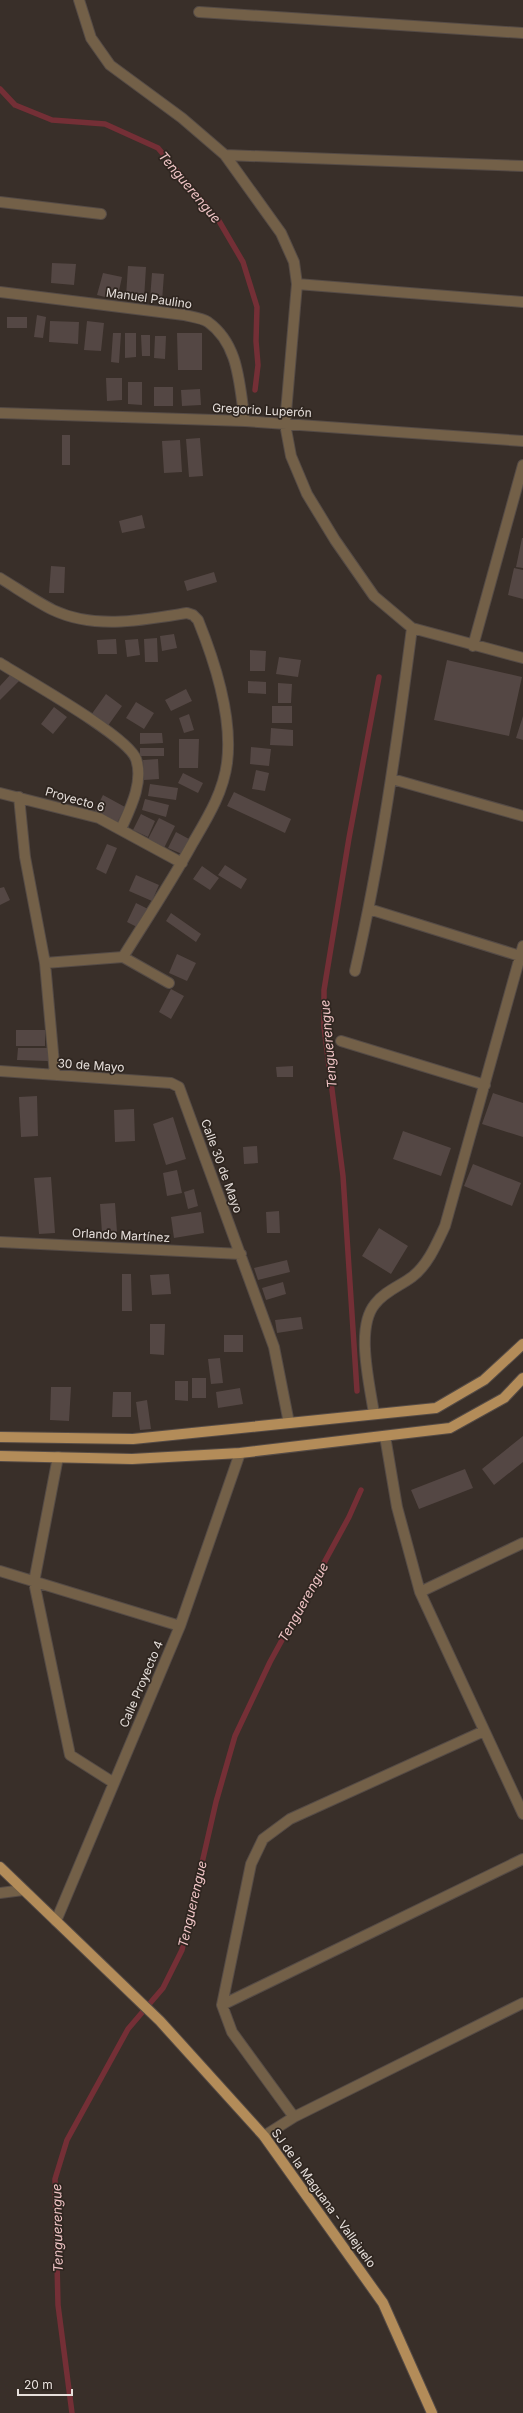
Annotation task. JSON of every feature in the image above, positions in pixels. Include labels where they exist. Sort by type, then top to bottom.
[{"type":"main road","points":[[0,1437],[133,1439],[436,1408],[484,1380],[523,1344]]},
{"type":"main road","points":[[0,1456],[132,1459],[240,1453],[450,1428],[504,1398],[523,1378]]},
{"type":"main road","name":"SJ de la Maguana - Vallejuelo","points":[[0,1867],[160,2021],[264,2136],[384,2303],[432,2413]]},
{"type":"street","points":[[79,0],[91,38],[110,65],[140,89],[182,118],[225,155],[281,234],[294,262],[296,284],[284,424],[291,456],[307,494],[335,540],[374,596],[412,628],[473,646],[523,658]]},
{"type":"street","points":[[199,12],[523,33]]},
{"type":"street","points":[[225,155],[523,166]]},
{"type":"street","points":[[0,202],[101,214]]},
{"type":"street","points":[[296,284],[523,302]]},
{"type":"street","name":"Manuel Paulino","points":[[0,292],[184,315],[207,321],[223,336],[234,355],[245,422]]},
{"type":"street","name":"Gregorio Luperón","points":[[0,413],[284,424],[523,440]]},
{"type":"street","points":[[473,646],[523,465]]},
{"type":"street","points":[[0,578],[55,610],[80,618],[112,622],[140,621],[187,613],[193,614],[198,620],[216,666],[228,738],[227,764],[213,808],[182,863],[123,957]]},
{"type":"street","points":[[355,971],[369,908],[392,779],[412,628]]},
{"type":"street","points":[[0,662],[84,715],[131,750],[136,759],[138,771],[136,788],[132,803],[121,829]]},
{"type":"street","points":[[392,779],[523,816]]},
{"type":"street","name":"Proyecto 6","points":[[0,793],[99,818],[182,863]]},
{"type":"street","points":[[19,797],[25,857],[45,963],[55,1075]]},
{"type":"street","points":[[369,908],[522,951],[445,1226],[432,1253],[413,1276],[390,1290],[375,1304],[367,1319],[365,1342],[374,1414]]},
{"type":"street","points":[[45,963],[123,957],[169,983]]},
{"type":"street","points":[[341,1041],[485,1085]]},
{"type":"street","name":"30 de Mayo","points":[[0,1071],[171,1083],[179,1088]]},
{"type":"street","name":"Calle 30 de Mayo","points":[[179,1088],[274,1347],[288,1423]]},
{"type":"street","name":"Orlando Martínez","points":[[0,1242],[241,1254]]},
{"type":"street","points":[[385,1436],[397,1507],[420,1592],[523,1814]]},
{"type":"street","name":"Calle Proyecto 4","points":[[56,1921],[180,1626],[240,1453]]},
{"type":"street","points":[[58,1457],[34,1582],[70,1755],[114,1783]]},
{"type":"street","points":[[420,1592],[523,1543]]},
{"type":"street","points":[[0,1571],[180,1626]]},
{"type":"street","points":[[294,2117],[232,2032],[222,2005],[251,1864],[263,1839],[290,1819],[484,1731]]},
{"type":"street","points":[[222,2005],[523,1859]]},
{"type":"street","points":[[0,1893],[23,1890]]},
{"type":"street","points":[[264,2136],[294,2117],[523,2003]]},
{"type":"building","points":[[52,263],[76,264],[74,285],[51,283]]},
{"type":"building","points":[[128,266],[146,267],[144,299],[126,297]]},
{"type":"building","points":[[103,273],[122,277],[117,300],[97,295]]},
{"type":"building","points":[[152,273],[164,274],[162,301],[150,300]]},
{"type":"building","points":[[37,315],[46,317],[43,338],[34,337]]},
{"type":"building","points":[[7,317],[27,317],[27,328],[7,328]]},
{"type":"building","points":[[50,321],[79,322],[78,344],[49,342]]},
{"type":"building","points":[[87,321],[104,323],[101,351],[84,350]]},
{"type":"building","points":[[113,333],[121,333],[119,363],[111,362]]},
{"type":"building","points":[[125,333],[136,333],[136,357],[125,358]]},
{"type":"building","points":[[177,333],[202,333],[202,370],[178,370]]},
{"type":"building","points":[[141,335],[150,335],[150,356],[142,356]]},
{"type":"building","points":[[155,336],[166,336],[165,359],[154,358]]},
{"type":"building","points":[[106,378],[122,378],[122,400],[107,401]]},
{"type":"building","points":[[128,382],[142,382],[142,405],[128,404]]},
{"type":"building","points":[[154,387],[173,387],[173,406],[154,406]]},
{"type":"building","points":[[200,389],[201,405],[182,406],[181,390]]},
{"type":"building","points":[[62,435],[70,435],[70,465],[62,465]]},
{"type":"building","points":[[200,438],[203,476],[189,477],[186,439]]},
{"type":"building","points":[[180,440],[182,472],[164,473],[162,441]]},
{"type":"building","points":[[142,515],[145,528],[122,533],[119,521]]},
{"type":"building","points":[[523,538],[523,568],[516,567]]},
{"type":"building","points":[[51,566],[65,567],[64,593],[49,593]]},
{"type":"building","points":[[514,568],[523,570],[523,599],[508,595]]},
{"type":"building","points":[[214,572],[217,582],[187,591],[184,581]]},
{"type":"building","points":[[174,634],[177,648],[162,651],[160,636]]},
{"type":"building","points":[[157,638],[158,662],[145,662],[144,639]]},
{"type":"building","points":[[116,639],[117,654],[98,654],[97,640]]},
{"type":"building","points":[[138,639],[140,655],[127,657],[125,640]]},
{"type":"building","points":[[250,650],[266,651],[265,671],[250,671]]},
{"type":"building","points":[[279,657],[301,660],[298,677],[276,674]]},
{"type":"building","points":[[447,660],[522,677],[509,736],[434,720]]},
{"type":"building","points":[[11,674],[19,681],[0,700],[0,686]]},
{"type":"building","points":[[248,681],[266,682],[266,694],[248,693]]},
{"type":"building","points":[[278,683],[292,684],[291,703],[278,703]]},
{"type":"building","points":[[186,689],[192,701],[171,711],[165,700]]},
{"type":"building","points":[[106,694],[122,706],[107,727],[91,715]]},
{"type":"building","points":[[136,702],[154,713],[144,729],[126,718]]},
{"type":"building","points":[[272,706],[292,706],[292,723],[272,723]]},
{"type":"building","points":[[54,707],[67,717],[53,734],[41,724]]},
{"type":"building","points":[[189,714],[194,730],[184,733],[179,718]]},
{"type":"building","points":[[523,716],[523,740],[516,738]]},
{"type":"building","points":[[271,728],[293,730],[293,746],[270,745]]},
{"type":"building","points":[[140,733],[162,733],[163,743],[140,744]]},
{"type":"building","points":[[179,739],[199,739],[198,768],[179,768]]},
{"type":"building","points":[[251,747],[271,749],[269,766],[250,764]]},
{"type":"building","points":[[140,748],[164,748],[164,756],[140,756]]},
{"type":"building","points":[[158,759],[159,779],[144,780],[143,760]]},
{"type":"building","points":[[256,770],[269,773],[265,791],[252,789]]},
{"type":"building","points":[[183,773],[203,783],[198,793],[178,783]]},
{"type":"building","points":[[150,784],[178,788],[176,800],[148,796]]},
{"type":"building","points":[[234,792],[291,819],[285,833],[227,806]]},
{"type":"building","points":[[103,795],[125,807],[117,823],[95,811]]},
{"type":"building","points":[[145,799],[169,805],[166,817],[142,810]]},
{"type":"building","points":[[141,814],[155,821],[148,837],[133,830]]},
{"type":"building","points":[[159,818],[175,826],[164,848],[148,839]]},
{"type":"building","points":[[176,832],[189,839],[182,854],[168,848]]},
{"type":"building","points":[[107,844],[117,848],[106,874],[96,869]]},
{"type":"building","points":[[225,865],[247,879],[241,889],[218,875]]},
{"type":"building","points":[[202,866],[219,878],[210,890],[193,879]]},
{"type":"building","points":[[136,875],[159,885],[152,901],[129,891]]},
{"type":"building","points":[[4,887],[10,900],[0,905],[0,888]]},
{"type":"building","points":[[136,903],[148,909],[139,928],[127,922]]},
{"type":"building","points":[[171,913],[201,934],[196,942],[166,921]]},
{"type":"building","points":[[177,954],[196,963],[187,981],[169,973]]},
{"type":"building","points":[[171,989],[184,996],[171,1019],[159,1012]]},
{"type":"building","points":[[16,1030],[45,1030],[45,1046],[16,1046]]},
{"type":"building","points":[[18,1048],[49,1048],[48,1061],[17,1060]]},
{"type":"building","points":[[293,1066],[293,1077],[277,1077],[276,1067]]},
{"type":"building","points":[[493,1093],[523,1103],[523,1137],[482,1124]]},
{"type":"building","points":[[37,1096],[38,1136],[21,1137],[19,1097]]},
{"type":"building","points":[[134,1109],[135,1141],[115,1142],[114,1110]]},
{"type":"building","points":[[173,1117],[186,1159],[166,1165],[153,1124]]},
{"type":"building","points":[[403,1131],[451,1148],[441,1176],[393,1159]]},
{"type":"building","points":[[257,1146],[258,1163],[244,1164],[243,1147]]},
{"type":"building","points":[[473,1164],[521,1183],[512,1206],[464,1186]]},
{"type":"building","points":[[177,1170],[182,1193],[167,1196],[163,1173]]},
{"type":"building","points":[[51,1177],[55,1233],[39,1234],[34,1178]]},
{"type":"building","points":[[194,1189],[198,1206],[188,1209],[184,1192]]},
{"type":"building","points":[[115,1203],[117,1232],[102,1233],[100,1204]]},
{"type":"building","points":[[279,1211],[280,1233],[267,1233],[266,1212]]},
{"type":"building","points":[[201,1212],[204,1233],[174,1238],[171,1217]]},
{"type":"building","points":[[379,1228],[408,1246],[391,1274],[362,1256]]},
{"type":"building","points":[[287,1260],[290,1272],[258,1280],[254,1268]]},
{"type":"building","points":[[122,1274],[131,1274],[132,1311],[122,1311]]},
{"type":"building","points":[[169,1274],[171,1294],[152,1295],[150,1275]]},
{"type":"building","points":[[283,1282],[286,1294],[266,1300],[262,1288]]},
{"type":"building","points":[[301,1317],[303,1329],[277,1333],[275,1320]]},
{"type":"building","points":[[150,1324],[165,1324],[164,1355],[150,1354]]},
{"type":"building","points":[[224,1335],[243,1335],[243,1352],[224,1352]]},
{"type":"building","points":[[220,1358],[223,1383],[211,1384],[208,1359]]},
{"type":"building","points":[[192,1378],[206,1378],[206,1398],[192,1398]]},
{"type":"building","points":[[175,1381],[188,1381],[188,1401],[175,1400]]},
{"type":"building","points":[[51,1387],[71,1387],[69,1421],[50,1420]]},
{"type":"building","points":[[240,1388],[243,1404],[218,1408],[216,1392]]},
{"type":"building","points":[[113,1392],[131,1392],[131,1417],[112,1417]]},
{"type":"building","points":[[147,1400],[151,1429],[140,1430],[136,1402]]},
{"type":"building","points":[[523,1436],[523,1462],[494,1485],[482,1469]]},
{"type":"building","points":[[465,1469],[473,1488],[419,1509],[411,1490]]},
{"type":"waterway","name":"Tenguerengue","points":[[0,89],[15,105],[52,120],[105,124],[158,148],[219,221],[243,262],[257,307],[256,341],[258,365],[255,390]]},
{"type":"waterway","name":"Tenguerengue","points":[[357,1391],[343,1176],[324,1027],[324,990],[349,838],[379,677]]},
{"type":"waterway","name":"Tenguerengue","points":[[72,2413],[58,2305],[55,2179],[67,2140],[128,2029],[163,1988],[182,1950],[216,1802],[235,1736],[270,1662],[349,1517],[361,1490]]}]
